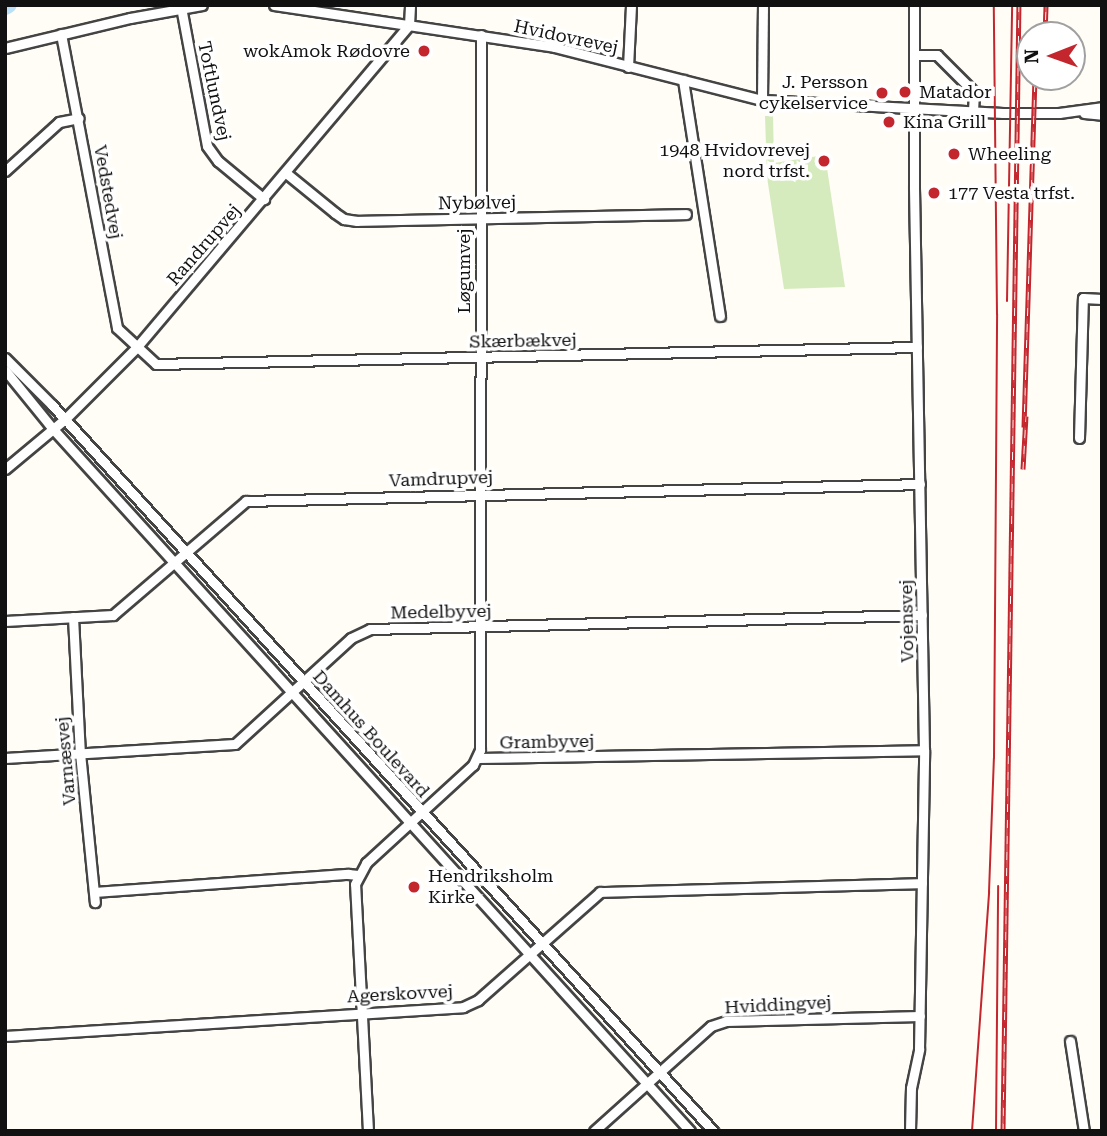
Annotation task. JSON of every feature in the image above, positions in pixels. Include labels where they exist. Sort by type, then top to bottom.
[{"type":"street","points":[[5,48],[181,7],[202,5]]},
{"type":"street","name":"Hvidovrevej","points":[[274,5],[554,47],[762,100],[915,110],[1072,112],[1102,115]]},
{"type":"street","points":[[409,24],[411,5]]},
{"type":"street","points":[[628,67],[631,5]]},
{"type":"street","points":[[762,100],[763,5]]},
{"type":"street","name":"Vojensvej","points":[[910,1131],[919,1016],[925,750],[914,5]]},
{"type":"street","name":"Toftlundvej","points":[[181,7],[207,146],[218,161],[264,199]]},
{"type":"street","name":"Randrupvej","points":[[5,470],[65,419],[136,348],[409,24]]},
{"type":"street","name":"Vedstedvej","points":[[61,34],[117,328],[136,348]]},
{"type":"street","name":"Løgumvej","points":[[478,758],[481,35]]},
{"type":"street","points":[[915,55],[937,55],[974,92],[974,112]]},
{"type":"street","points":[[683,80],[720,316]]},
{"type":"street","name":"Hvidovrevej","points":[[1072,112],[1102,107]]},
{"type":"street","points":[[5,171],[59,122],[79,118]]},
{"type":"street","name":"Nybølvej","points":[[286,173],[344,219],[686,214]]},
{"type":"street","points":[[1079,438],[1083,298],[1102,299]]},
{"type":"street","name":"Skærbækvej","points":[[136,348],[161,365],[917,347]]},
{"type":"street","name":"Damhus Boulevard","points":[[5,358],[65,419],[713,1131]]},
{"type":"street","name":"Damhus Boulevard","points":[[5,370],[53,429],[691,1131]]},
{"type":"street","name":"Vamdrupvej","points":[[5,621],[116,613],[246,500],[920,484]]},
{"type":"street","name":"Medelbyvej","points":[[5,758],[226,747],[243,739],[351,638],[363,631],[922,615]]},
{"type":"street","name":"Varnæsvej","points":[[73,617],[80,753],[94,897],[348,874],[358,876]]},
{"type":"street","name":"Grambyvej","points":[[358,876],[366,863],[478,758],[925,750]]},
{"type":"street","points":[[358,876],[354,906],[368,1131]]},
{"type":"street","name":"Agerskovvej","points":[[5,1036],[470,1005],[590,898],[611,890],[922,883]]},
{"type":"street","name":"Hviddingvej","points":[[594,1131],[711,1026],[726,1021],[919,1016]]},
{"type":"street","points":[[1070,1041],[1084,1131]]},
{"type":"green space","points":[[765,116],[773,116],[774,163],[825,155],[845,287],[784,289],[767,177]]},
{"type":"waterway","points":[[5,7],[9,5]]},
{"type":"tram line","points":[[972,1131],[989,892],[994,758],[997,314],[994,5]]},
{"type":"tram line","points":[[1007,301],[1012,5]]},
{"type":"tram line","points":[[996,1131],[998,886]]},
{"type":"railway","points":[[1003,1131],[1019,5]]},
{"type":"railway","points":[[1045,21],[1046,5]]},
{"type":"railway","points":[[1024,427],[1035,91]]},
{"type":"railway","points":[[1023,469],[1026,416]]},
{"type":"place","name":"wokAmok Rødovre","points":[[424,51]]},
{"type":"place","name":"Matador","points":[[905,92]]},
{"type":"place","name":"J. Persson cykelservice","points":[[882,93]]},
{"type":"place","name":"Kina Grill","points":[[889,122]]},
{"type":"place","name":"Wheeling","points":[[954,154]]},
{"type":"place","name":"1948 Hvidovrevej nord trfst.","points":[[824,161]]},
{"type":"place","name":"177 Vesta trfst.","points":[[934,193]]},
{"type":"place","name":"Hendriksholm Kirke","points":[[414,887]]}]
